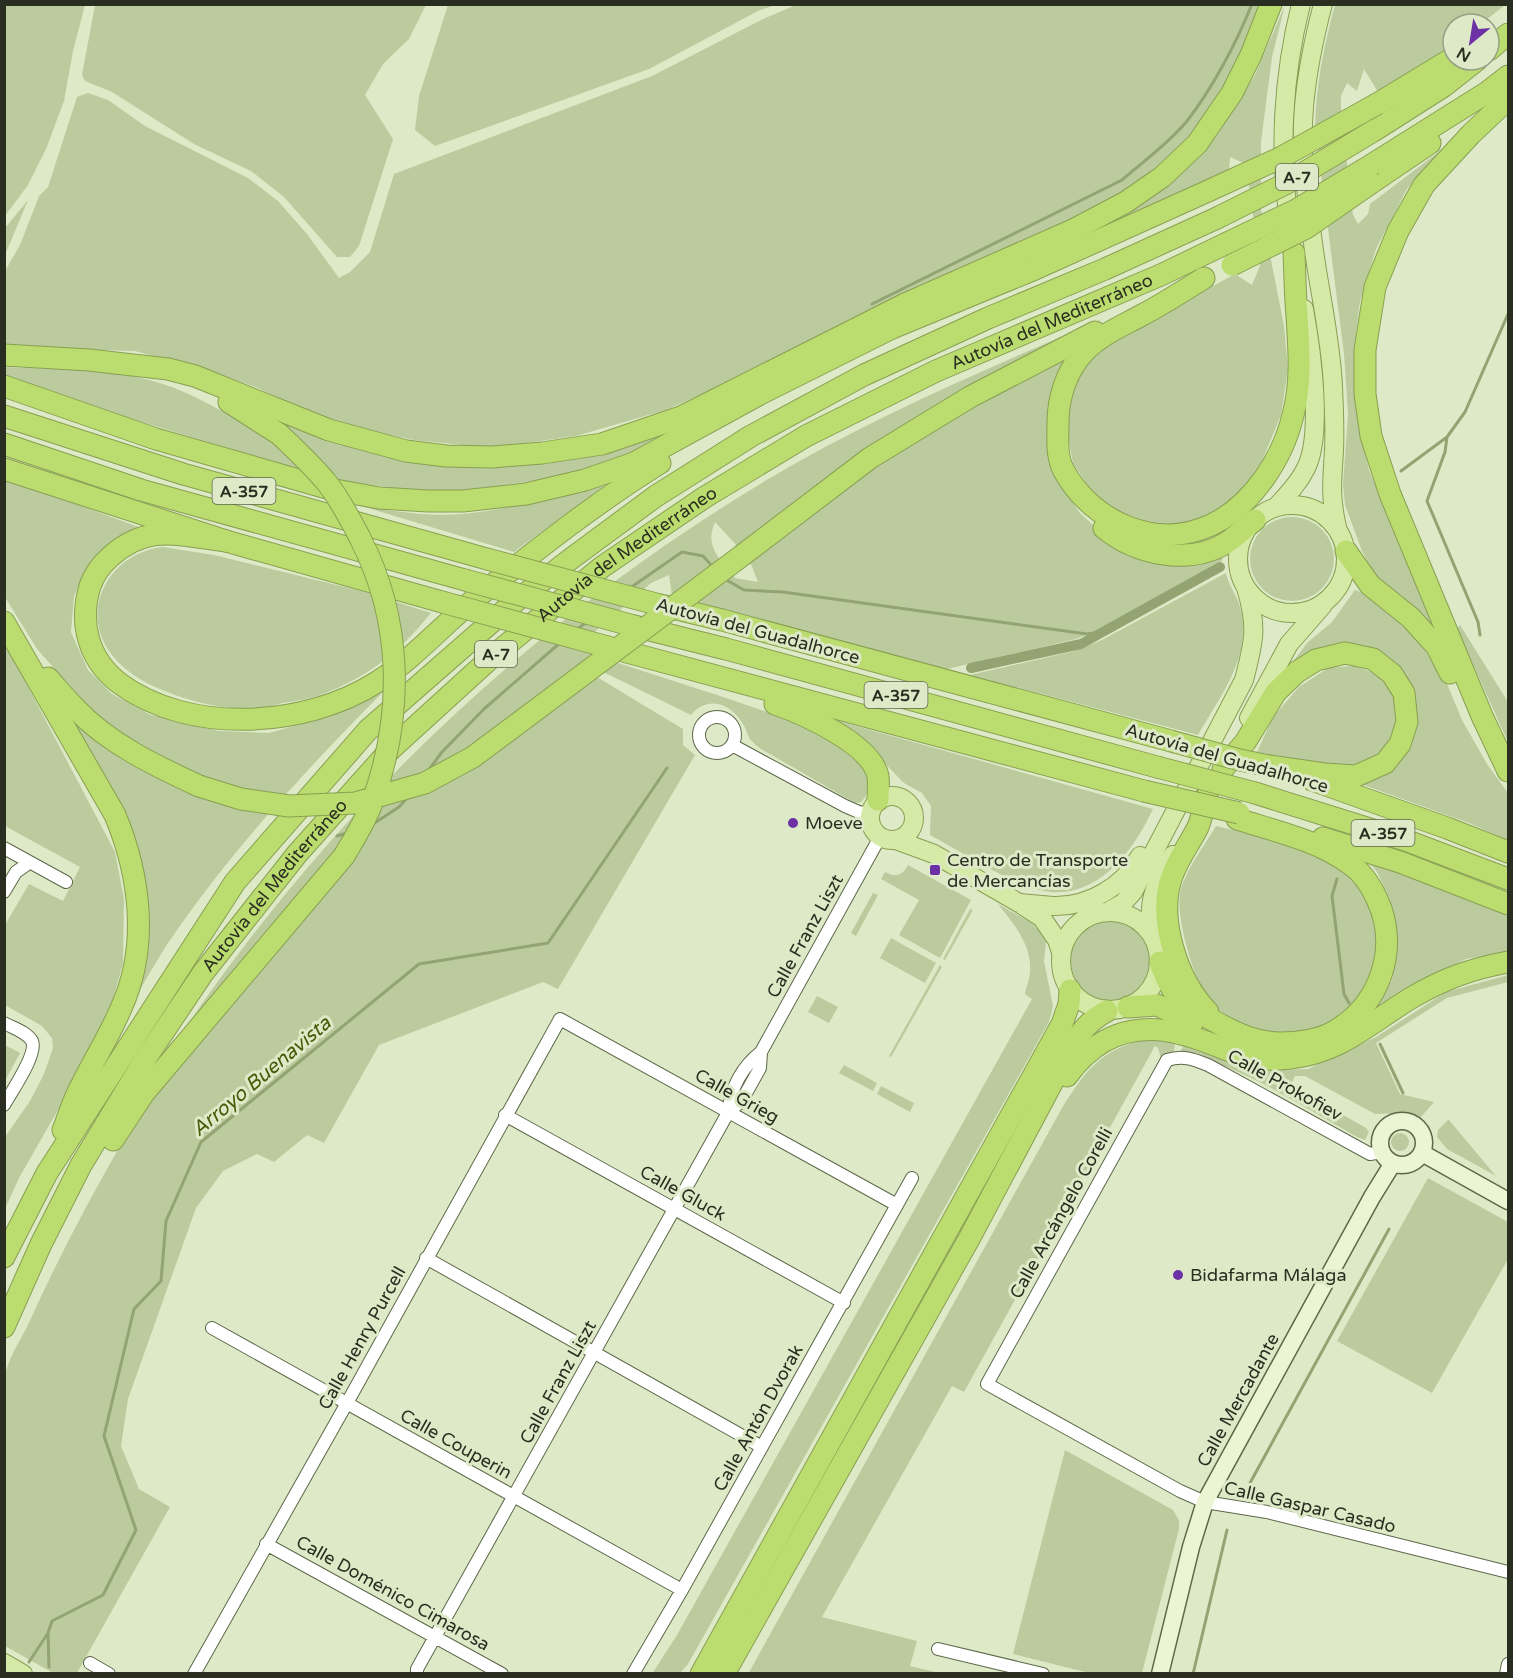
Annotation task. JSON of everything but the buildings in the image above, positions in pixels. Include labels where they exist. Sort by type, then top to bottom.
[{"type":"highway","points":[[4,356],[89,360],[168,369],[195,376],[312,424],[406,451],[446,456],[492,457],[542,453],[602,444],[681,417],[905,304],[1075,229],[1126,202],[1162,177],[1197,144],[1232,93],[1251,55],[1271,4]]},
{"type":"highway","points":[[4,386],[156,439],[330,489],[379,498],[428,501],[463,501],[526,494],[585,480],[634,463],[762,393],[892,328],[1035,269],[1280,158],[1441,65]]},
{"type":"highway","name":"Autovía del Mediterráneo","points":[[4,1257],[47,1173],[235,882],[368,730],[511,605],[656,496],[752,436],[874,370],[1217,218],[1287,183],[1375,130],[1462,72]]},
{"type":"highway","name":"Autovía del Mediterráneo","points":[[4,1328],[40,1244],[81,1165],[146,1058],[203,973],[297,854],[391,749],[493,656],[602,567],[705,497],[806,436],[936,371],[1162,274],[1372,173],[1509,76]]},
{"type":"highway","points":[[1509,99],[1471,134],[1424,185],[1398,231],[1375,286],[1365,350],[1365,394],[1371,436],[1390,494],[1482,716],[1509,771]]},
{"type":"highway","points":[[6,625],[77,711],[120,744],[153,765],[199,786],[241,799],[289,806],[355,803],[425,783],[472,757],[870,458],[970,397],[1306,228],[1372,173]]},
{"type":"highway","points":[[1063,470],[1081,494],[1097,510],[1125,528],[1163,535],[1190,532],[1212,525],[1238,508],[1262,481],[1281,448],[1293,416],[1301,365],[1294,253]]},
{"type":"highway","points":[[1204,279],[1102,336],[1084,352],[1066,380],[1058,409],[1058,448],[1071,492],[1090,517],[1116,538],[1144,550],[1173,555],[1199,553],[1225,543],[1255,520]]},
{"type":"highway","points":[[4,1338],[94,1168],[144,1093],[345,856],[371,805],[385,763],[392,727],[395,676],[390,623],[382,591],[371,560],[346,511],[328,484],[279,434],[233,403],[145,366]]},
{"type":"highway","points":[[226,540],[171,532],[140,537],[120,548],[103,563],[91,582],[85,603],[85,628],[92,652],[107,674],[129,691],[160,704],[199,716],[245,721],[294,716],[340,700],[376,683],[417,652],[468,604],[566,526],[646,471],[808,371]]},
{"type":"highway","name":"Autovía del Guadalhorce","points":[[4,416],[183,474],[487,559],[1269,766],[1509,852]]},
{"type":"highway","name":"Autovía del Guadalhorce","points":[[4,444],[141,490],[634,626],[1255,793],[1405,840],[1509,879]]},
{"type":"highway","points":[[4,469],[226,540],[442,602],[1144,791],[1199,800],[1322,847],[1352,865],[1371,886],[1383,912],[1388,938],[1385,966],[1374,993],[1356,1015],[1333,1032],[1307,1041],[1279,1043],[1251,1039],[1231,1031],[1182,1003],[1173,993],[1160,963]]},
{"type":"highway","points":[[1346,551],[1370,585],[1411,618],[1437,647],[1483,739],[1509,771]]},
{"type":"highway","points":[[6,625],[115,815],[128,846],[137,894],[138,943],[123,1005],[81,1085],[47,1173]]},
{"type":"highway","points":[[1223,769],[1246,741],[1276,692],[1297,672],[1317,660],[1345,653],[1373,659],[1392,674],[1404,693],[1407,722],[1400,744],[1385,763],[1356,776],[1269,766]]},
{"type":"highway","points":[[672,663],[717,686],[797,711],[845,738],[869,760],[878,774],[874,806]]},
{"type":"highway","points":[[1199,800],[1199,825],[1172,875],[1166,900],[1167,921],[1180,970],[1192,993],[1206,1011],[1231,1031]]},
{"type":"highway","points":[[1238,816],[1400,862],[1509,904]]},
{"type":"highway","points":[[1017,1152],[1079,1059],[1102,1041],[1126,1032],[1151,1029],[1181,1034],[1230,1051],[1263,1059],[1313,1054],[1347,1041],[1411,998],[1442,982],[1474,968],[1509,962]]},
{"type":"highway","points":[[701,1674],[1062,1024],[1069,1004],[1070,990]]},
{"type":"highway","points":[[1128,1008],[1157,1005],[1251,1050],[1290,1058]]},
{"type":"highway","points":[[724,1674],[1017,1152],[1081,1031],[1095,1017],[1107,1011]]},
{"type":"highway","points":[[734,1674],[741,1662],[746,1635]]},
{"type":"highway","points":[[691,1674],[713,1655]]},
{"type":"main road","points":[[1107,912],[1123,903],[1133,892],[1240,688],[1254,641],[1254,614],[1241,578],[1238,550],[1243,536],[1255,520],[1276,507],[1291,490],[1306,469],[1314,444],[1316,423],[1308,333],[1288,213],[1284,147],[1286,97],[1293,38],[1301,4]]},
{"type":"main road","points":[[1323,4],[1315,35],[1304,109],[1305,169],[1313,245],[1325,310],[1334,386],[1334,450],[1330,481],[1332,507],[1337,527]]},
{"type":"main road","points":[[1088,916],[1070,931],[1061,952],[1061,972],[1070,990],[1086,1005],[1107,1011],[1128,1008],[1151,990],[1157,977],[1160,963],[1149,913],[1151,899],[1199,800],[1223,769],[1289,644],[1343,581],[1347,564],[1346,551],[1342,535],[1337,527],[1324,514],[1306,506],[1276,507]]},
{"type":"main road","points":[[1246,588],[1258,601],[1276,611],[1290,614],[1307,612],[1323,605]]},
{"type":"main road","points":[[1019,903],[1054,906],[1072,904],[1096,897],[1116,886],[1138,861],[1162,818],[1200,762]]},
{"type":"main road","points":[[934,854],[921,840],[914,821],[914,814],[907,800],[892,795],[874,806],[871,826],[888,838],[934,854],[1042,918],[1061,952]]},
{"type":"main road","points":[[888,838],[908,834],[914,821]]},
{"type":"main road","points":[[1019,903],[1057,917],[1088,916],[1107,912],[1120,913],[1143,924],[1152,934]]},
{"type":"main road","points":[[4,1663],[23,1674]]},
{"type":"street","points":[[732,745],[861,813],[874,806]]},
{"type":"street","name":"Calle Franz Liszt","points":[[415,1672],[729,1111],[730,1097],[748,1062],[761,1052],[888,838]]},
{"type":"street","points":[[4,848],[66,882]]},
{"type":"street","points":[[4,892],[16,872],[28,861]]},
{"type":"street","name":"Calle Grieg","points":[[560,1019],[897,1205]]},
{"type":"street","name":"Calle Henry Purcell","points":[[194,1674],[560,1019]]},
{"type":"street","points":[[4,1023],[26,1035],[32,1041],[33,1047],[29,1061],[4,1105]]},
{"type":"street","name":"Calle Prokofiev","points":[[1167,1060],[1179,1056],[1208,1065],[1370,1154],[1388,1157]]},
{"type":"street","name":"Calle Arcángelo Corelli","points":[[987,1384],[1167,1060]]},
{"type":"street","name":"Calle Gluck","points":[[505,1115],[844,1303]]},
{"type":"street","points":[[1402,1120],[1416,1125],[1424,1138],[1422,1153],[1418,1158],[1406,1164],[1388,1157],[1380,1144],[1384,1130],[1402,1120]]},
{"type":"street","points":[[1422,1153],[1509,1201]]},
{"type":"street","name":"Calle Mercadante","points":[[1160,1674],[1191,1547],[1205,1502],[1366,1208],[1388,1157]]},
{"type":"street","name":"Calle Antón Dvorak","points":[[633,1674],[844,1303],[912,1178]]},
{"type":"street","points":[[426,1258],[762,1447]]},
{"type":"street","name":"Calle Couperin","points":[[213,1328],[682,1590]]},
{"type":"street","name":"Calle Gaspar Casado","points":[[987,1384],[1180,1491],[1205,1502],[1267,1512],[1509,1572]]},
{"type":"street","name":"Calle Doménico Cimarosa","points":[[266,1544],[502,1674]]},
{"type":"street","points":[[938,1649],[1043,1674]]},
{"type":"street","points":[[90,1663],[109,1674]]},
{"type":"street","points":[[1506,1674],[1509,1664]]},
{"type":"green space","points":[[5,4],[85,5],[73,51],[64,101],[46,149],[28,185],[5,216]]},
{"type":"green space","points":[[448,4],[775,5],[758,11],[649,69],[435,146],[415,130],[419,96]]},
{"type":"green space","points":[[95,5],[426,5],[409,39],[383,64],[365,95],[393,139],[359,246],[350,257],[337,257],[284,197],[251,171],[194,144],[112,92],[85,81],[82,75]]},
{"type":"green space","points":[[796,5],[1264,5],[1217,104],[1189,143],[1133,190],[1045,233],[923,286],[666,410],[576,436],[491,448],[414,440],[329,423],[258,388],[219,374],[135,351],[5,347],[5,271],[20,245],[39,196],[48,187],[77,97],[88,93],[108,100],[145,126],[248,178],[278,201],[307,234],[339,278],[350,272],[370,252],[394,174],[652,76],[763,19]]},
{"type":"green space","points":[[1285,5],[1272,57],[1261,142],[1261,209],[1284,326],[1288,369],[1281,415],[1262,461],[1224,508],[1195,523],[1164,526],[1134,521],[1114,510],[1092,492],[1073,463],[1066,426],[1073,386],[1090,358],[1114,340],[1235,274],[1252,285],[1260,266],[1246,164],[1230,157],[1229,173],[1206,185],[1065,243],[1172,180],[1216,137],[1255,75]]},
{"type":"green space","points":[[1335,5],[1505,5],[1496,12],[1441,12],[1441,53],[1378,92],[1364,69],[1357,91],[1347,83],[1341,96],[1353,215],[1358,224],[1368,214],[1370,204],[1449,144],[1407,189],[1376,249],[1360,301],[1355,341],[1355,402],[1369,470],[1436,628],[1375,575],[1362,551],[1345,505],[1343,484],[1348,414],[1344,354],[1315,127],[1321,65]]},
{"type":"green space","points":[[28,200],[5,255],[5,228]]},
{"type":"green space","points":[[1105,318],[988,380],[739,548],[715,522],[711,538],[715,552],[735,578],[758,582],[749,559],[877,465],[968,409],[1072,355],[1059,482],[1080,513],[1106,537],[1220,555],[1223,560],[1094,632],[1076,639],[947,669],[672,596],[669,575],[651,583],[575,649],[723,697],[818,732],[859,763],[869,775],[866,796],[861,802],[855,803],[761,749],[750,739],[739,718],[727,707],[712,703],[691,715],[587,664],[582,668],[683,729],[683,745],[695,755],[558,989],[543,982],[379,1045],[324,1143],[307,1135],[274,1162],[257,1154],[223,1171],[196,1208],[128,1399],[121,1446],[139,1489],[170,1507],[77,1673],[53,1673],[5,1646],[3,1397],[8,1365],[71,1235],[172,1048],[230,965],[292,886],[359,810],[429,738],[503,671],[581,607],[663,547],[747,492],[878,420]]},
{"type":"green space","points":[[5,367],[90,371],[132,376],[182,391],[246,425],[260,410],[498,465],[718,407],[653,446],[592,469],[540,480],[469,490],[408,490],[342,481],[109,412],[5,375]]},
{"type":"green space","points":[[4,477],[141,528],[98,555],[86,571],[74,596],[71,632],[88,670],[112,694],[151,715],[219,731],[269,733],[326,717],[382,693],[300,779],[222,869],[169,941],[134,1000],[143,885],[66,713],[94,740],[142,771],[196,793],[201,778],[124,737],[98,718],[37,649],[5,597]]},
{"type":"green space","points":[[615,478],[514,552],[358,505],[424,514],[463,514],[559,495]]},
{"type":"green space","points":[[1292,517],[1308,520],[1322,529],[1331,543],[1334,559],[1331,575],[1322,589],[1308,598],[1292,601],[1276,598],[1262,589],[1253,575],[1250,559],[1253,543],[1262,529],[1276,520]]},
{"type":"green space","points":[[163,547],[214,555],[361,591],[431,613],[389,657],[354,680],[323,694],[259,709],[229,708],[201,703],[157,688],[124,668],[105,644],[98,625],[98,607],[103,590],[112,574],[126,561],[143,552]]},
{"type":"green space","points":[[1226,573],[1240,607],[1243,624],[1242,641],[1239,658],[1225,690],[1198,735],[970,675],[1075,651],[1102,640]]},
{"type":"green space","points":[[1355,590],[1363,593],[1401,620],[1443,674],[1462,720],[1487,764],[1508,793],[1508,840],[1469,823],[1358,783],[1383,770],[1409,699],[1360,648],[1292,663],[1307,643],[1332,622]]},
{"type":"green space","points":[[1460,625],[1508,702],[1508,742],[1457,629]]},
{"type":"green space","points":[[5,643],[115,852],[124,899],[123,963],[109,1014],[19,1178],[5,1209],[5,1137],[30,1101],[44,1074],[53,1048],[52,1038],[42,1026],[5,1005],[5,925],[29,884],[63,901],[80,867],[5,826]]},
{"type":"green space","points":[[1353,666],[1379,675],[1385,680],[1393,696],[1396,714],[1395,731],[1389,743],[1380,752],[1363,762],[1345,768],[1257,752],[1273,717],[1299,687],[1328,668]]},
{"type":"green space","points":[[824,717],[1153,809],[1146,824],[1126,853],[1100,878],[1086,886],[1069,891],[1051,892],[1037,889],[1006,877],[930,835],[931,806],[922,793],[904,783],[862,740]]},
{"type":"green space","points":[[1216,826],[1280,840],[1317,853],[1344,871],[1363,893],[1374,920],[1377,947],[1371,974],[1358,998],[1336,1017],[1304,1031],[1277,1035],[1245,1027],[1232,1019],[1212,1002],[1201,987],[1183,933],[1179,903],[1182,886],[1190,868]]},
{"type":"green space","points":[[1369,862],[1508,913],[1508,952],[1466,959],[1413,985],[1376,1009],[1392,980],[1397,937],[1390,899],[1377,872]]},
{"type":"green space","points":[[908,865],[971,900],[940,958],[899,935],[919,900],[881,879],[885,872],[893,875],[899,874]]},
{"type":"green space","points":[[873,893],[878,895],[856,936],[851,933]]},
{"type":"green space","points":[[998,904],[1030,922],[1040,931],[1046,942],[1044,961],[1053,1006],[1049,1022],[688,1664],[680,1673],[652,1674],[677,1635],[1032,999],[1025,994],[1030,974],[1030,961],[1025,943]]},
{"type":"green space","points":[[970,909],[973,910],[945,960],[943,959]]},
{"type":"green space","points":[[1111,920],[1127,923],[1140,932],[1149,945],[1152,961],[1149,977],[1140,990],[1127,999],[1111,1002],[1095,999],[1082,990],[1073,977],[1070,961],[1073,945],[1082,932],[1095,923]]},
{"type":"green space","points":[[891,938],[936,963],[925,983],[880,958]]},
{"type":"green space","points":[[940,965],[942,967],[891,1057],[889,1056]]},
{"type":"green space","points":[[1508,975],[1508,982],[1447,998],[1376,1043],[1400,1094],[1434,1102],[1421,1117],[1406,1113],[1375,1114],[1305,1076],[1295,1076],[1291,1085],[1366,1128],[1369,1132],[1365,1140],[1250,1077],[1205,1058],[1181,1051],[1183,1046],[1236,1065],[1261,1071],[1308,1069],[1376,1037],[1446,992]]},
{"type":"green space","points":[[817,996],[838,1007],[829,1023],[808,1012]]},
{"type":"green space","points":[[1146,1039],[1175,1043],[1174,1051],[1161,1059],[1158,1048],[1155,1046],[964,1392],[952,1386],[822,1617],[917,1641],[910,1666],[939,1673],[748,1674],[1062,1108],[1096,1063],[1117,1049]]},
{"type":"green space","points":[[5,1045],[20,1053],[5,1081]]},
{"type":"green space","points":[[844,1065],[877,1083],[873,1091],[839,1073]]},
{"type":"green space","points":[[881,1086],[914,1103],[910,1112],[877,1094]]},
{"type":"green space","points":[[1449,1119],[1496,1176],[1447,1149],[1437,1137],[1438,1130]]},
{"type":"green space","points":[[1396,1133],[1404,1133],[1409,1138],[1407,1149],[1396,1151],[1391,1146],[1391,1138]]},
{"type":"green space","points":[[1428,1178],[1508,1222],[1508,1259],[1432,1393],[1337,1341]]},
{"type":"green space","points":[[1065,1450],[1173,1510],[1179,1520],[1179,1529],[1142,1673],[1089,1673],[1013,1654]]},
{"type":"waterway","points":[[872,304],[1122,180],[1156,152],[1187,121],[1206,95],[1223,65],[1252,4]]},
{"type":"waterway","points":[[1401,471],[1447,437],[1465,412],[1508,314]]},
{"type":"waterway","points":[[1447,437],[1445,452],[1427,501],[1478,622],[1480,635]]},
{"type":"waterway","points":[[630,588],[682,552],[703,556],[712,566]]},
{"type":"waterway","points":[[971,668],[1081,644],[1220,567]]},
{"type":"waterway","points":[[723,578],[744,590],[783,592],[1087,634],[1102,632]]},
{"type":"waterway","points":[[576,630],[587,622]]},
{"type":"waterway","points":[[428,771],[442,752],[484,709],[561,642]]},
{"type":"waterway","name":"Arroyo Buenavista","points":[[49,1667],[48,1633],[52,1621],[103,1595],[136,1530],[104,1436],[134,1309],[161,1281],[166,1221],[201,1142],[419,964],[548,943],[667,768]]},
{"type":"waterway","points":[[373,824],[399,807],[408,797]]},
{"type":"waterway","points":[[337,836],[347,833]]},
{"type":"waterway","points":[[1337,879],[1332,896],[1344,994],[1349,1003]]},
{"type":"waterway","points":[[1380,1044],[1403,1093]]},
{"type":"waterway","points":[[1250,1483],[1389,1229]]},
{"type":"waterway","points":[[1193,1674],[1227,1530]]},
{"type":"waterway","points":[[29,1662],[48,1633]]},
{"type":"place","name":"Moeve","points":[[793,823]]},
{"type":"place","name":"Centro de Transporte de Mercancías","points":[[935,870]]},
{"type":"place","name":"Bidafarma Málaga","points":[[1178,1275]]}]
